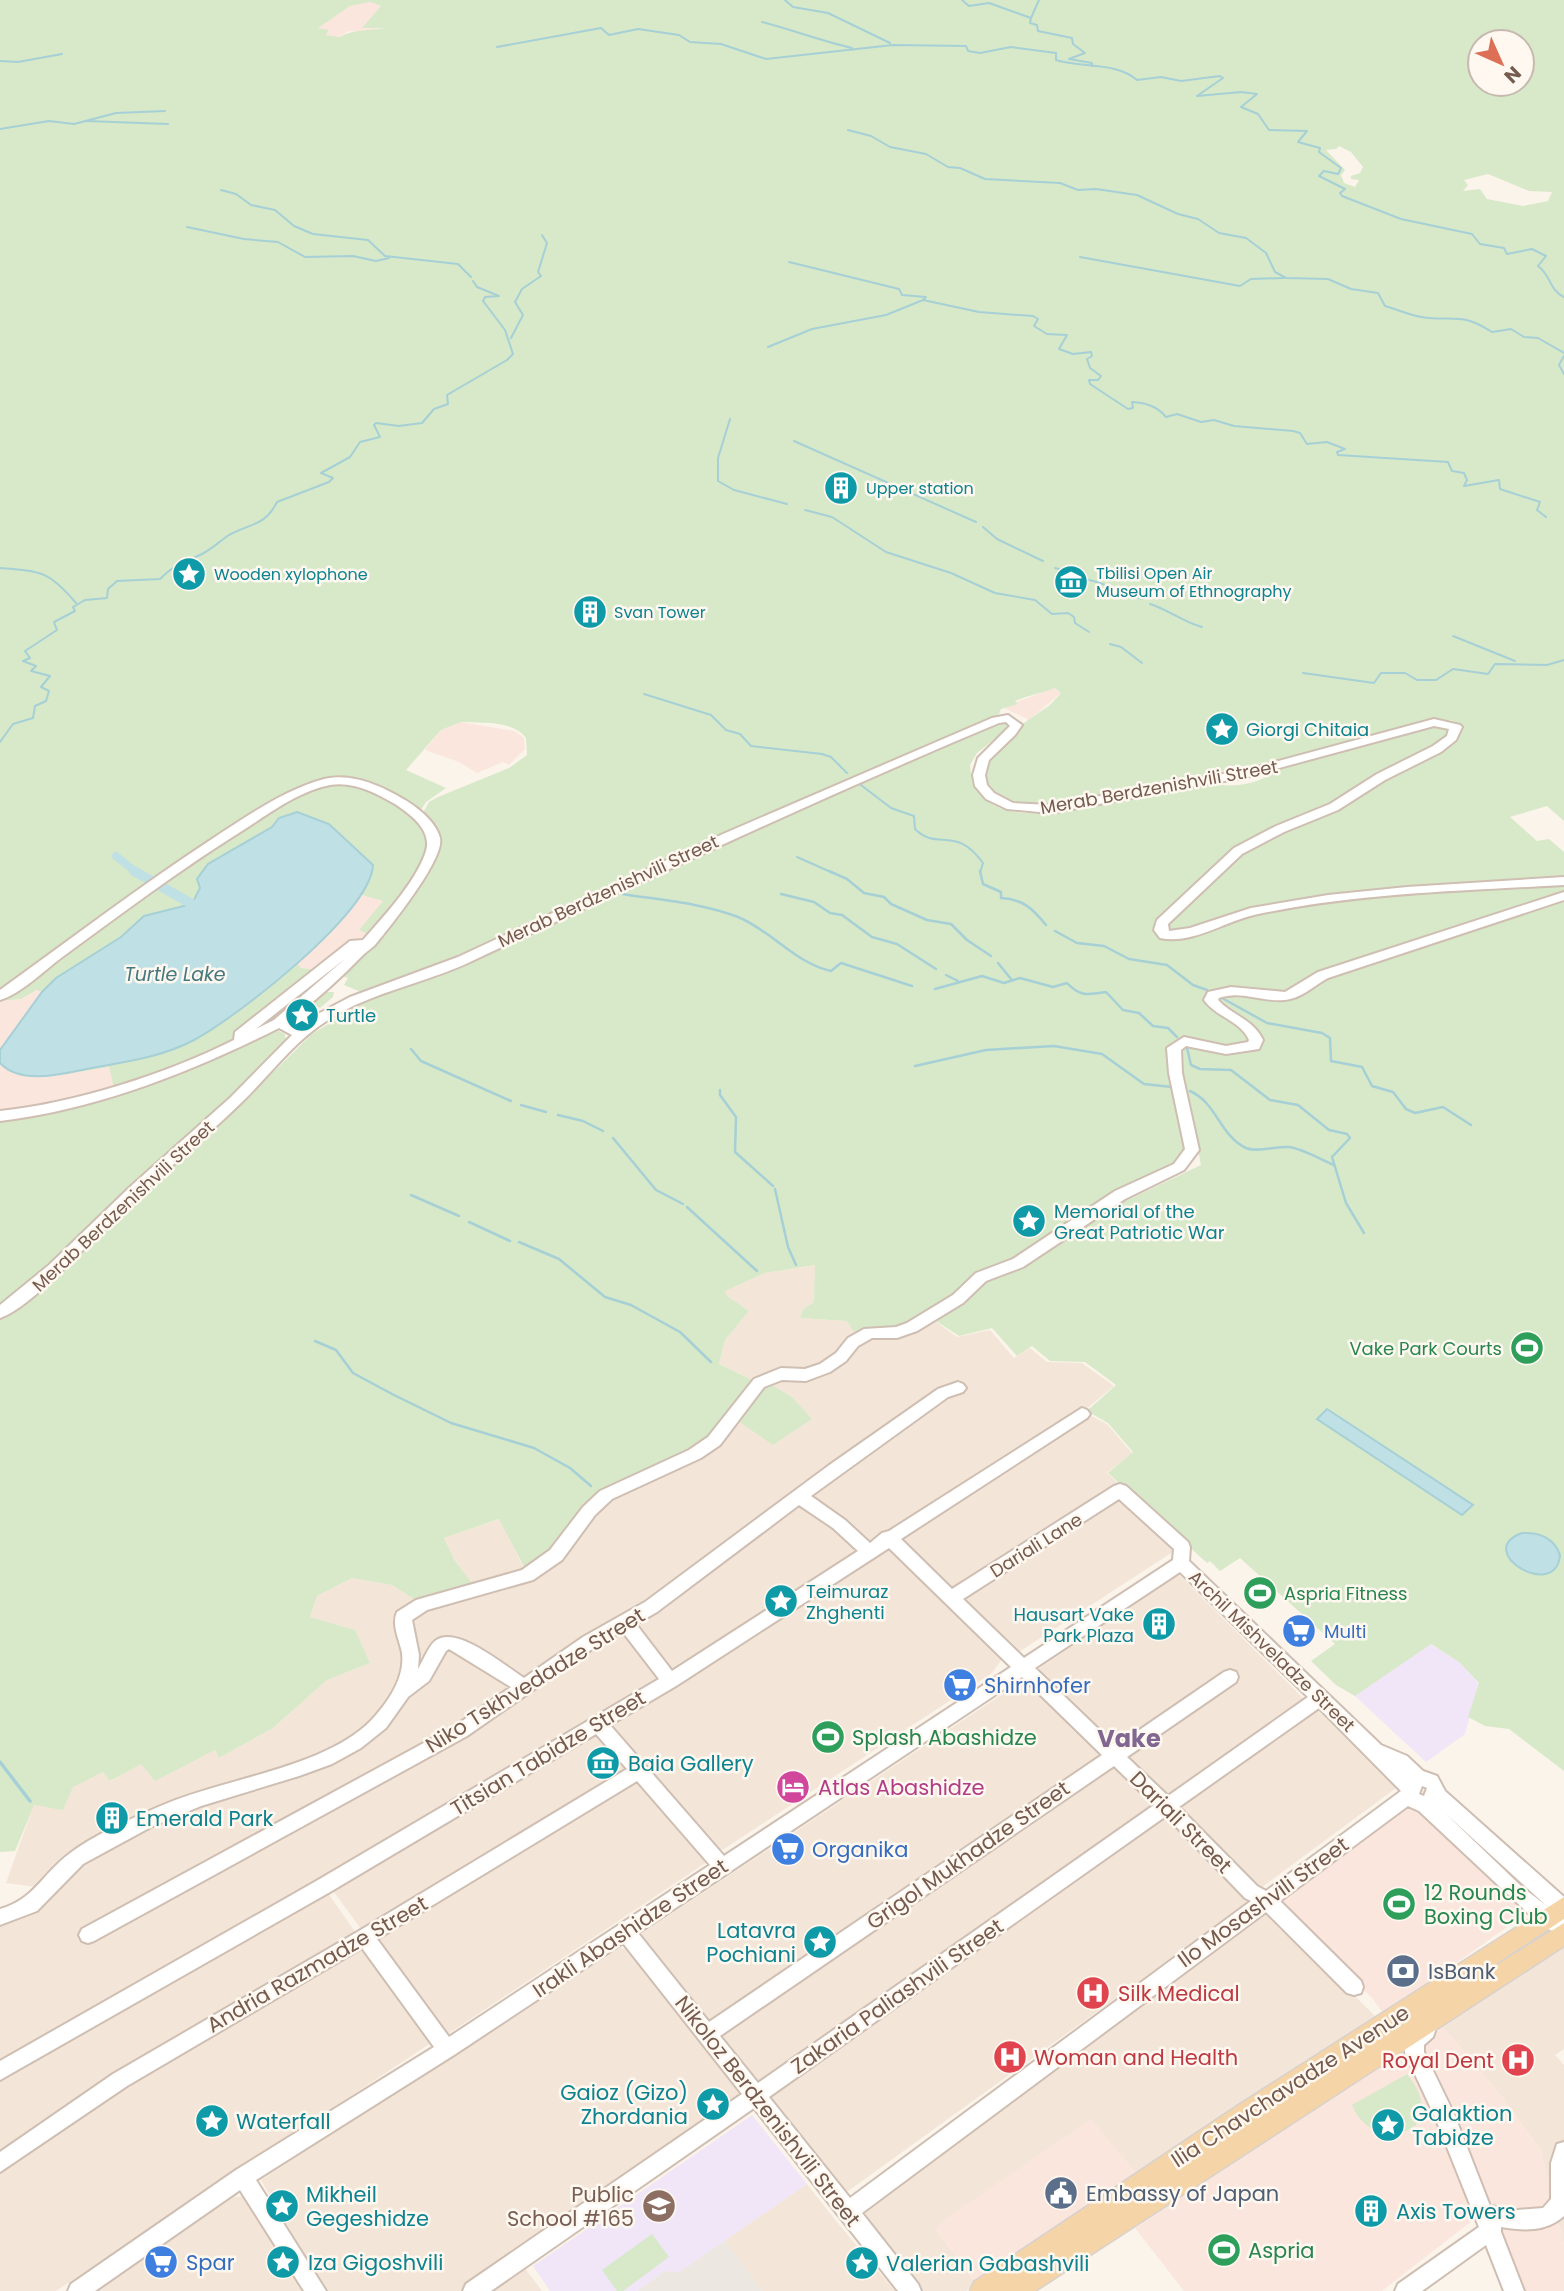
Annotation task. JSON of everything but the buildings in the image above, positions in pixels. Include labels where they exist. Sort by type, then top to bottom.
[{"type":"main road","name":"Ilia Chavchavadze Avenue","points":[[1012,2291],[1433,2018],[1560,1918]]},
{"type":"main road","name":"Ilia Chavchavadze Avenue","points":[[983,2291],[1560,1918]]},
{"type":"street","name":"Merab Berdzenishvili Street","points":[[0,1313],[59,1268],[116,1208],[190,1144],[301,1034],[354,999],[431,975],[825,791],[1002,718],[1012,719],[1016,725],[983,757],[978,772],[981,786],[1003,804],[1039,810],[1246,773],[1434,722],[1456,727],[1452,738],[1437,749],[1381,777],[1334,807],[1280,829],[1238,851],[1162,923],[1160,930],[1164,935],[1181,935],[1229,917],[1291,904],[1564,881]]},
{"type":"street","points":[[0,996],[155,883],[295,795],[335,781],[362,785],[408,808],[431,830],[435,843],[418,878],[369,944],[332,987],[279,1023],[242,1043],[160,1077],[49,1109],[4,1117]]},
{"type":"street","points":[[0,1917],[29,1909],[49,1889],[61,1870],[83,1853],[200,1798],[243,1788],[319,1763],[363,1737],[388,1713],[402,1692],[410,1668],[411,1648],[403,1631],[403,1617],[422,1605],[527,1575],[556,1555],[589,1511],[606,1495],[695,1454],[714,1441],[759,1383],[781,1374],[806,1375],[825,1368],[869,1333],[897,1332],[912,1327],[958,1299],[981,1277],[1018,1263],[1120,1195],[1172,1171],[1187,1160],[1192,1150],[1190,1125],[1172,1068],[1174,1048],[1184,1041],[1238,1050],[1254,1046],[1256,1040],[1244,1023],[1214,1005],[1211,1000],[1213,995],[1230,991],[1284,996],[1295,993],[1324,975],[1564,896]]},
{"type":"street","points":[[242,1043],[240,1035],[355,944],[369,944]]},
{"type":"street","points":[[279,1023],[301,1034]]},
{"type":"street","name":"Niko Tskhvedadze Street","points":[[88,1935],[461,1731],[589,1642],[651,1607],[933,1400],[958,1388]]},
{"type":"street","name":"Titsian Tabidze Street","points":[[0,2071],[324,1886],[670,1681],[888,1537],[1082,1415]]},
{"type":"street","name":"Archil Mishveladze Street","points":[[1120,1490],[1182,1547],[1181,1563],[1374,1750],[1560,1918]]},
{"type":"street","name":"Dariali Lane","points":[[951,1598],[1120,1490]]},
{"type":"street","points":[[799,1496],[839,1524],[868,1551]]},
{"type":"street","name":"Dariali Street","points":[[888,1537],[1251,1892],[1266,1900],[1354,1987]]},
{"type":"street","name":"Irakli Abashidze Street","points":[[78,2291],[243,2177],[447,2049],[1181,1563]]},
{"type":"street","points":[[625,1622],[670,1681]]},
{"type":"street","points":[[402,1692],[423,1676],[440,1646],[447,1642],[458,1644],[525,1688]]},
{"type":"street","name":"Grigol Mukhadze Street","points":[[708,2035],[1230,1677]]},
{"type":"street","name":"Zakaria Paliashvili Street","points":[[473,2291],[1320,1698]]},
{"type":"street","points":[[598,1724],[722,1866]]},
{"type":"street","name":"Andria Razmadze Street","points":[[0,2163],[120,2080],[365,1937],[639,1770]]},
{"type":"street","name":"Ilo Mosashvili Street","points":[[847,2212],[1266,1900],[1420,1792]]},
{"type":"street","name":"Nikoloz Berdzenishvili Street","points":[[625,1931],[911,2291]]},
{"type":"street","points":[[365,1937],[447,2049]]},
{"type":"street","points":[[1433,2018],[1428,2030],[1414,2041],[1415,2053],[1444,2114],[1514,2291]]},
{"type":"street","points":[[1389,2046],[1403,2045],[1415,2053]]},
{"type":"street","points":[[1405,2291],[1488,2221],[1548,2219],[1555,2213],[1561,2200],[1559,2162],[1564,2151]]},
{"type":"street","points":[[243,2177],[316,2291]]},
{"type":"shaded area","points":[[370,2],[382,5],[368,28],[385,27],[366,32],[348,31],[340,37],[325,35],[329,31],[317,28],[350,6]]},
{"type":"shaded area","points":[[1055,688],[1061,693],[1029,720],[1002,707]]},
{"type":"shaded area","points":[[461,722],[515,731],[524,738],[525,749],[509,765],[503,762],[477,773],[459,762],[425,750],[441,730]]},
{"type":"shaded area","points":[[362,895],[384,901],[359,930],[370,935],[319,970],[301,968],[297,963]]},
{"type":"shaded area","points":[[38,990],[43,991],[0,1050],[0,1001],[21,999]]},
{"type":"shaded area","points":[[0,1063],[5,1069],[30,1076],[53,1076],[109,1067],[115,1088],[44,1107],[0,1113]]},
{"type":"shaded area","points":[[816,1265],[814,1302],[803,1309],[800,1318],[847,1321],[853,1331],[893,1329],[927,1315],[957,1337],[990,1330],[1014,1358],[1030,1348],[1047,1362],[1082,1363],[1114,1386],[1090,1406],[730,1640],[0,2067],[0,1911],[44,1888],[6,1883],[34,1804],[103,1772],[111,1781],[141,1763],[187,1764],[215,1750],[219,1758],[273,1728],[327,1680],[370,1663],[354,1630],[310,1617],[317,1596],[352,1578],[392,1585],[420,1603],[473,1586],[455,1561],[444,1538],[500,1519],[525,1571],[580,1513],[730,1416],[812,1420],[792,1397],[769,1383],[752,1380],[719,1364],[725,1340],[749,1311],[726,1296],[725,1291],[765,1273]]},
{"type":"shaded area","points":[[1084,1412],[1107,1424],[1132,1453],[1107,1473],[1119,1484],[1075,1519],[952,1597],[890,1536]]},
{"type":"shaded area","points":[[1119,1493],[1179,1548],[1014,1655],[956,1597]]},
{"type":"shaded area","points":[[887,1539],[949,1600],[1002,1659],[992,1673],[724,1849],[715,1850],[642,1767],[612,1726],[813,1600]]},
{"type":"shaded area","points":[[1178,1574],[1305,1700],[1165,1800],[1034,1672]]},
{"type":"shaded area","points":[[1430,1644],[1459,1662],[1479,1684],[1465,1734],[1426,1762],[1355,1696]]},
{"type":"shaded area","points":[[1025,1679],[1103,1755],[709,2026],[638,1936]]},
{"type":"shaded area","points":[[1315,1708],[1396,1788],[1258,1890],[1174,1808]]},
{"type":"shaded area","points":[[597,1733],[635,1772],[366,1936],[331,1888]]},
{"type":"shaded area","points":[[1109,1762],[1156,1807],[756,2086],[714,2035]]},
{"type":"shaded area","points":[[632,1780],[640,1781],[710,1860],[448,2034],[442,2034],[374,1940]]},
{"type":"shaded area","points":[[1412,1803],[1530,1911],[1384,2014],[1372,1998],[1276,1903]]},
{"type":"shaded area","points":[[1167,1812],[1252,1900],[844,2194],[766,2093]]},
{"type":"shaded area","points":[[328,1893],[358,1936],[0,2160],[0,2076]]},
{"type":"shaded area","points":[[1268,1910],[1378,2019],[1140,2178],[1091,2120],[936,2229],[976,2284],[966,2291],[919,2291],[865,2219],[864,2213]]},
{"type":"shaded area","points":[[1564,1946],[1564,2049],[1555,2055],[1564,2065],[1564,2244],[1541,2151],[1506,2102],[1442,2026]]},
{"type":"shaded area","points":[[362,1947],[431,2043],[56,2291],[0,2291],[0,2169],[104,2096]]},
{"type":"shaded area","points":[[620,1948],[626,1949],[739,2088],[739,2098],[461,2291],[325,2291],[261,2180]]},
{"type":"shaded area","points":[[1442,2026],[1506,2102],[1541,2151],[1564,2244],[1564,2291],[1514,2291],[1482,2213],[1382,2291],[1184,2291],[1135,2228]]},
{"type":"shaded area","points":[[752,2115],[807,2184],[679,2272],[665,2271],[637,2291],[550,2291],[533,2266]]},
{"type":"shaded area","points":[[1091,2119],[1140,2178],[976,2284],[936,2229],[941,2222]]},
{"type":"shaded area","points":[[807,2184],[895,2291],[762,2291],[725,2240]]},
{"type":"shaded area","points":[[247,2196],[306,2291],[96,2291],[234,2197]]},
{"type":"shaded area","points":[[725,2240],[762,2291],[637,2291],[665,2271],[679,2272]]},
{"type":"shaded area","points":[[524,2267],[542,2291],[489,2291]]},
{"type":"green space","points":[[0,0],[1564,0],[1564,821],[1547,806],[1510,817],[1537,841],[1549,839],[1564,852],[1564,1771],[1509,1729],[1485,1726],[1468,1717],[1479,1683],[1459,1662],[1431,1644],[1355,1696],[1336,1685],[1311,1661],[1335,1644],[1240,1558],[1220,1571],[1210,1561],[1207,1563],[1108,1473],[1133,1452],[1108,1423],[1087,1411],[1116,1385],[1085,1362],[1050,1361],[1032,1346],[1017,1356],[992,1328],[959,1336],[927,1315],[893,1329],[853,1331],[847,1321],[800,1318],[803,1309],[814,1302],[815,1265],[765,1273],[725,1291],[727,1296],[749,1311],[725,1340],[719,1364],[752,1380],[750,1389],[700,1446],[606,1489],[565,1539],[526,1571],[499,1519],[444,1538],[455,1561],[474,1586],[420,1603],[392,1585],[352,1578],[317,1596],[310,1617],[355,1630],[370,1663],[327,1680],[273,1728],[219,1758],[215,1750],[155,1781],[141,1764],[110,1781],[103,1772],[73,1787],[63,1810],[34,1805],[15,1851],[0,1852],[0,1318],[53,1281],[140,1194],[197,1147],[312,1034],[366,1001],[361,992],[344,985],[348,978],[341,976],[324,992],[334,992],[333,997],[320,1008],[310,1003],[275,1029],[285,1034],[286,1043],[54,1266],[0,1307],[0,1113],[17,1113],[114,1088],[109,1067],[53,1076],[30,1076],[0,1063],[0,1050],[43,992],[37,990],[21,999],[0,1001]],"holes":[[[370,2],[381,6],[362,28],[384,28],[355,31],[340,37],[326,35],[329,30],[318,28],[350,6]],[[1339,146],[1351,152],[1363,167],[1360,173],[1351,176],[1351,179],[1359,180],[1355,187],[1344,183],[1341,175],[1345,170],[1326,150]],[[1488,174],[1529,191],[1552,192],[1548,201],[1523,206],[1487,199],[1480,189],[1463,191],[1468,185],[1464,180]],[[1055,688],[1061,693],[1050,705],[1024,723],[1001,751],[995,751],[988,759],[984,771],[985,783],[991,791],[1008,802],[1035,807],[1070,803],[1234,773],[1233,770],[1260,763],[1267,765],[1436,719],[1455,721],[1279,769],[1246,784],[1210,783],[1054,812],[1008,811],[989,803],[976,788],[970,765],[977,753],[1007,729],[1010,725],[1006,722],[888,770],[924,748],[999,714],[1001,709],[1018,704],[1015,701]],[[461,722],[505,725],[526,738],[527,755],[509,768],[438,797],[429,802],[423,813],[419,813],[426,802],[446,788],[406,770],[441,730]],[[362,895],[383,901],[359,930],[370,935],[367,940],[357,940],[319,970],[301,968],[297,963]],[[1198,1150],[1201,1165],[1117,1205]]]},
{"type":"green space","points":[[769,1383],[792,1397],[812,1419],[773,1445],[738,1421]]},
{"type":"green space","points":[[1407,2074],[1420,2098],[1421,2111],[1416,2125],[1388,2134],[1363,2122],[1352,2105]]},
{"type":"green space","points":[[652,2234],[669,2257],[623,2291],[617,2291],[602,2270]]},
{"type":"water","name":"Turtle Lake","points":[[297,812],[329,824],[373,865],[366,885],[350,909],[299,962],[214,1028],[194,1040],[153,1056],[39,1076],[17,1074],[0,1063],[0,1050],[42,992],[56,978],[121,937],[144,916],[192,904],[200,888],[197,879],[208,864],[272,827],[279,818]]},
{"type":"water","points":[[1327,1409],[1473,1505],[1462,1515],[1317,1419]]},
{"type":"water","points":[[1522,1533],[1540,1535],[1554,1544],[1560,1555],[1555,1568],[1545,1574],[1533,1573],[1511,1560],[1506,1551],[1509,1541]]},
{"type":"waterway","points":[[785,0],[793,7],[828,13],[890,43]]},
{"type":"waterway","points":[[962,0],[969,6],[989,3],[1031,18]]},
{"type":"waterway","points":[[1031,18],[1039,0]]},
{"type":"waterway","points":[[1031,18],[1030,23],[1037,25],[1038,31],[1072,38],[1073,44],[1085,53],[1069,59],[1092,63],[1092,66]]},
{"type":"waterway","points":[[762,22],[852,48]]},
{"type":"waterway","points":[[497,47],[601,28],[609,35],[638,29],[679,35],[690,42],[721,44],[766,59],[893,45],[966,46],[968,51],[980,53],[1011,47],[1056,53],[1056,60],[1092,66]]},
{"type":"waterway","points":[[0,61],[18,62],[62,54]]},
{"type":"waterway","points":[[1092,66],[1120,70],[1137,80],[1161,77],[1181,81],[1220,76],[1223,78],[1197,96],[1241,92],[1257,94],[1241,107],[1258,114],[1269,130],[1307,131],[1298,142],[1320,148],[1319,152],[1341,168],[1338,174],[1324,171],[1319,176],[1345,189],[1340,193],[1342,196],[1401,219],[1472,234],[1480,244],[1504,248],[1507,254],[1532,249],[1546,256],[1538,266],[1555,290],[1564,297]]},
{"type":"waterway","points":[[0,129],[49,121],[74,124],[116,113],[165,111]]},
{"type":"waterway","points":[[86,121],[168,124]]},
{"type":"waterway","points":[[848,130],[871,136],[890,147],[926,154],[948,167],[960,168],[985,179],[1060,183],[1078,190],[1096,189],[1137,195],[1178,214],[1198,219],[1219,233],[1246,238],[1266,253],[1275,272],[1286,278],[1328,279],[1351,289],[1378,293],[1385,306],[1406,313],[1428,318],[1468,320],[1492,332],[1511,329],[1524,337],[1538,338],[1564,353]]},
{"type":"waterway","points":[[221,190],[236,194],[251,205],[275,210],[294,226],[313,234],[368,240],[385,256],[458,264],[471,277]]},
{"type":"waterway","points":[[187,227],[244,239],[278,242],[305,257],[353,256],[376,261],[389,258]]},
{"type":"waterway","points":[[511,338],[523,315],[515,302],[522,289],[541,276],[538,272],[547,243],[542,235]]},
{"type":"waterway","points":[[1080,257],[1240,286],[1251,279],[1284,278]]},
{"type":"waterway","points":[[789,262],[899,289],[902,295],[926,297],[923,300]]},
{"type":"waterway","points":[[0,742],[13,724],[33,718],[35,706],[46,701],[49,691],[41,687],[50,676],[31,671],[36,666],[23,661],[30,658],[25,651],[57,630],[54,622],[75,611],[73,607],[85,600],[107,598],[108,589],[117,581],[160,579],[229,535],[262,520],[277,502],[329,482],[333,478],[321,473],[350,457],[360,442],[380,437],[374,425],[376,423],[399,426],[422,423],[434,409],[448,404],[447,395],[507,360],[513,354],[505,330],[483,301],[485,297],[499,296],[477,287],[473,281]]},
{"type":"waterway","points":[[768,347],[812,329],[886,315],[923,300]]},
{"type":"waterway","points":[[923,300],[979,312],[1033,316],[1038,319],[1034,326],[1047,334],[1067,335],[1059,349],[1073,354],[1091,352],[1092,356],[1087,359],[1090,368],[1101,376],[1098,380],[1089,380],[1090,384],[1128,409],[1133,408],[1132,402],[1137,402],[1155,408],[1166,417],[1177,414],[1201,422],[1214,420],[1234,426],[1293,431],[1300,433],[1307,444],[1327,442],[1345,449],[1337,452],[1338,455],[1448,462],[1452,471],[1464,473],[1467,480],[1464,486],[1499,480],[1500,489],[1540,502],[1537,510],[1546,517]]},
{"type":"waterway","points":[[1564,356],[1559,365],[1564,374]]},
{"type":"waterway","points":[[730,419],[718,458],[718,481],[734,490],[787,504]]},
{"type":"waterway","points":[[794,441],[976,522]]},
{"type":"waterway","points":[[805,510],[832,517],[886,552],[951,573],[995,593],[1035,600],[1052,614],[1068,613],[1074,617],[1075,623],[1089,632]]},
{"type":"waterway","points":[[983,527],[997,539],[1043,561]]},
{"type":"waterway","points":[[0,568],[43,575],[58,584],[76,603]]},
{"type":"waterway","points":[[1055,568],[1071,572],[1073,578],[1091,580],[1143,599]]},
{"type":"waterway","points":[[1150,604],[1202,627]]},
{"type":"waterway","points":[[1453,636],[1515,661]]},
{"type":"waterway","points":[[1110,644],[1121,647],[1142,663]]},
{"type":"waterway","points":[[1303,673],[1374,683],[1381,673],[1405,673],[1417,680],[1436,680],[1453,669],[1488,674],[1495,664],[1547,665],[1564,660]]},
{"type":"waterway","points":[[644,694],[711,715],[726,730],[740,734],[751,746],[822,754],[831,757],[847,773]]},
{"type":"waterway","points":[[857,782],[891,808],[914,816],[915,829],[923,835],[931,839],[964,844],[983,863],[980,872]]},
{"type":"waterway","points":[[116,856],[136,872]]},
{"type":"waterway","points":[[797,857],[833,873]]},
{"type":"waterway","points":[[829,871],[847,879],[864,893],[884,897],[891,904],[927,920],[951,924],[967,940],[991,956]]},
{"type":"waterway","points":[[136,872],[192,904]]},
{"type":"waterway","points":[[980,872],[983,884],[1001,892],[1001,898],[1015,900],[1027,906],[1046,925]]},
{"type":"waterway","points":[[622,894],[724,912],[762,930],[818,967],[831,971],[841,963],[912,986]]},
{"type":"waterway","points":[[781,894],[814,902],[830,913],[842,915],[872,937],[897,944],[936,969]]},
{"type":"waterway","points":[[1055,931],[1077,943],[1104,946],[1129,959],[1167,965],[1193,985],[1207,990]]},
{"type":"waterway","points":[[998,963],[1011,979]]},
{"type":"waterway","points":[[946,975],[958,981]]},
{"type":"waterway","points":[[935,989],[982,976],[1004,983],[1020,978],[1053,987],[1067,983],[1076,991],[1085,994],[1106,992],[1123,1010],[1139,1013],[1153,1026],[1168,1028],[1177,1037]]},
{"type":"waterway","points":[[1222,998],[1267,1023],[1322,1033],[1330,1038],[1331,1061],[1362,1067],[1372,1086],[1393,1092],[1406,1109],[1415,1113],[1443,1107],[1471,1125]]},
{"type":"waterway","points":[[915,1066],[986,1050],[1054,1046],[1102,1054],[1144,1084],[1172,1087]]},
{"type":"waterway","points":[[1187,1048],[1191,1065],[1200,1069],[1231,1070],[1270,1100],[1298,1105],[1329,1130],[1347,1134],[1350,1138],[1332,1157],[1346,1203],[1364,1233]]},
{"type":"waterway","points":[[411,1049],[421,1061],[511,1101]]},
{"type":"waterway","points":[[720,1090],[720,1095],[736,1117],[735,1152],[773,1186]]},
{"type":"waterway","points":[[1190,1091],[1206,1103],[1230,1136],[1246,1148],[1256,1150],[1289,1147],[1334,1165]]},
{"type":"waterway","points":[[521,1105],[546,1112]]},
{"type":"waterway","points":[[558,1115],[583,1121],[603,1131]]},
{"type":"waterway","points":[[613,1138],[656,1190],[683,1204]]},
{"type":"waterway","points":[[775,1189],[788,1247],[796,1265]]},
{"type":"waterway","points":[[411,1195],[459,1216]]},
{"type":"waterway","points":[[687,1207],[757,1271]]},
{"type":"waterway","points":[[469,1222],[510,1241]]},
{"type":"waterway","points":[[519,1242],[559,1259],[605,1297],[631,1305],[680,1332],[711,1362]]},
{"type":"waterway","points":[[315,1341],[336,1350],[353,1373],[392,1394],[451,1423],[534,1448],[570,1468],[591,1486]]},
{"type":"waterway","points":[[0,1762],[30,1801]]},
{"type":"place","name":"Upper station","points":[[841,488]]},
{"type":"place","name":"Wooden xylophone","points":[[189,574]]},
{"type":"place","name":"Tbilisi Open Air Museum of Ethnography","points":[[1071,582]]},
{"type":"place","name":"Svan Tower","points":[[590,612]]},
{"type":"place","name":"Giorgi Chitaia","points":[[1222,729]]},
{"type":"place","name":"Turtle","points":[[302,1015]]},
{"type":"place","name":"Memorial of the Great Patriotic War","points":[[1029,1221]]},
{"type":"place","name":"Vake Park Courts","points":[[1527,1348]]},
{"type":"place","name":"Aspria Fitness","points":[[1260,1593]]},
{"type":"place","name":"Teimuraz Zhghenti","points":[[781,1601]]},
{"type":"place","name":"Hausart Vake Park Plaza","points":[[1159,1624]]},
{"type":"place","name":"Multi","points":[[1299,1631]]},
{"type":"place","name":"Shirnhofer","points":[[960,1685]]},
{"type":"place","name":"Splash Abashidze","points":[[828,1737]]},
{"type":"place","name":"Baia Gallery","points":[[603,1763]]},
{"type":"place","name":"Atlas Abashidze","points":[[793,1787]]},
{"type":"place","name":"Emerald Park","points":[[112,1818]]},
{"type":"place","name":"Organika","points":[[788,1849]]},
{"type":"place","name":"12 Rounds Boxing Club","points":[[1399,1904]]},
{"type":"place","name":"Latavra Pochiani","points":[[820,1942]]},
{"type":"place","name":"IsBank","points":[[1403,1971]]},
{"type":"place","name":"Silk Medical","points":[[1093,1993]]},
{"type":"place","name":"Woman and Health","points":[[1010,2057]]},
{"type":"place","name":"Royal Dent","points":[[1518,2060]]},
{"type":"place","name":"Gaioz (Gizo) Zhordania","points":[[713,2104]]},
{"type":"place","name":"Waterfall","points":[[212,2121]]},
{"type":"place","name":"Galaktion Tabidze","points":[[1388,2125]]},
{"type":"place","name":"Embassy of Japan","points":[[1061,2193]]},
{"type":"place","name":"Mikheil Gegeshidze","points":[[282,2206]]},
{"type":"place","name":"Public School #165","points":[[659,2206]]},
{"type":"place","name":"Axis Towers","points":[[1371,2211]]},
{"type":"place","name":"Aspria","points":[[1224,2250]]},
{"type":"place","name":"Spar","points":[[161,2262]]},
{"type":"place","name":"Iza Gigoshvili","points":[[283,2262]]},
{"type":"place","name":"Valerian Gabashvili","points":[[862,2263]]},
{"type":"district","name":"Vake","points":[[1129,1738]]}]
